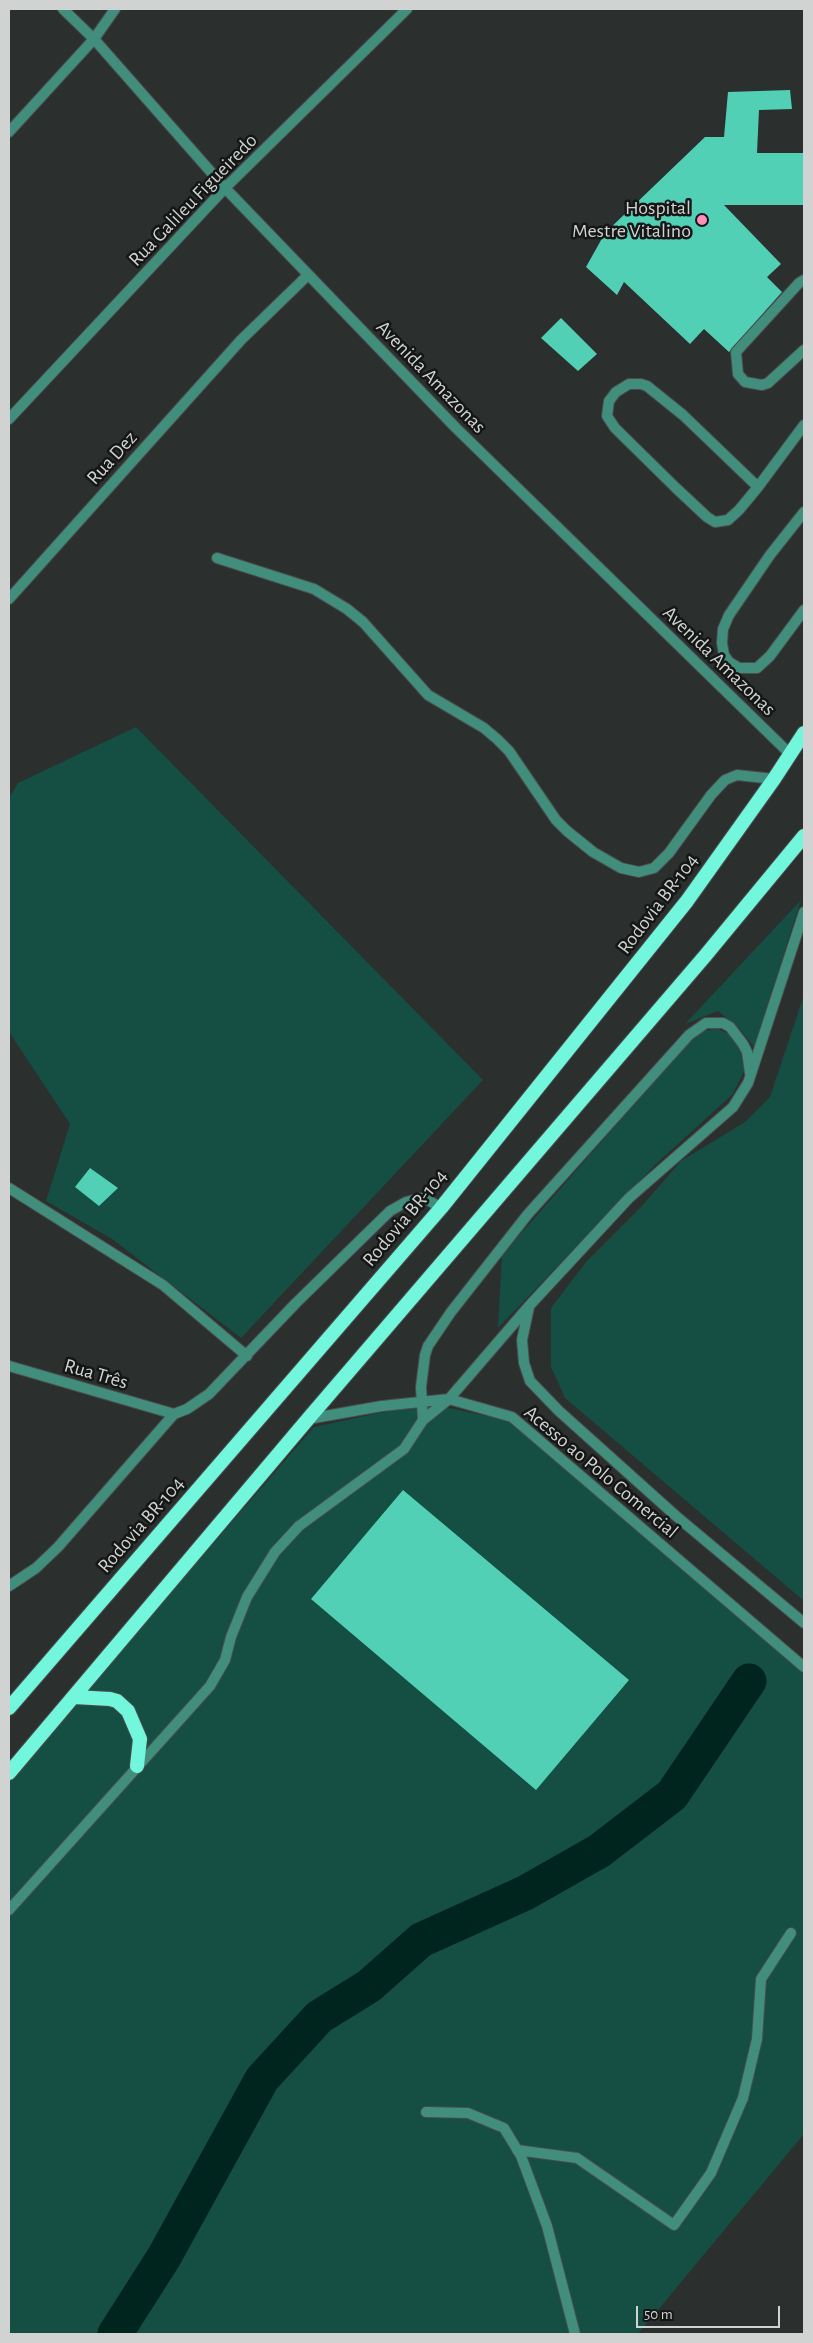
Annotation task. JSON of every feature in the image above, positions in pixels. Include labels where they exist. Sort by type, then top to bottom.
[{"type":"highway","name":"Rodovia BR-104","points":[[9,1708],[441,1208],[556,1062],[652,947],[774,779],[804,733]]},
{"type":"highway","points":[[9,1773],[308,1419],[706,956],[804,836]]},
{"type":"highway","points":[[74,1698],[110,1699],[128,1710],[140,1739],[138,1766]]},
{"type":"street","name":"Avenida Amazonas","points":[[63,9],[94,39],[225,188],[456,428],[790,754]]},
{"type":"street","points":[[9,132],[94,39],[115,9]]},
{"type":"street","name":"Rua Galileu Figueiredo","points":[[9,419],[225,188],[406,9]]},
{"type":"street","name":"Rua Dez","points":[[9,599],[240,340],[308,275]]},
{"type":"street","points":[[804,280],[799,283],[736,352],[738,374],[745,382],[762,385],[768,383],[804,350]]},
{"type":"street","points":[[758,487],[683,415],[647,386],[629,384],[616,392],[609,400],[607,416],[615,428],[711,520],[722,522],[733,517],[758,487],[804,425]]},
{"type":"street","points":[[804,512],[765,563],[730,615],[723,629],[722,643],[726,659],[742,669],[757,668],[770,656],[804,610]]},
{"type":"street","points":[[217,558],[314,589],[347,609],[363,622],[428,695],[484,728],[497,739],[524,772],[556,820],[567,831],[593,852],[621,868],[639,872],[654,868],[669,853],[718,785],[732,775],[774,779]]},
{"type":"street","points":[[9,1910],[210,1686],[221,1670],[247,1597],[275,1552],[299,1526],[337,1496],[394,1458],[411,1441],[423,1420],[449,1399],[529,1306],[629,1198],[733,1107],[747,1086],[751,1076],[804,912]]},
{"type":"street","points":[[423,1420],[421,1402],[425,1355],[428,1346],[451,1312],[528,1214],[689,1035],[706,1023],[723,1023],[730,1027],[747,1052],[751,1076]]},
{"type":"street","points":[[9,1188],[163,1285],[247,1356]]},
{"type":"street","points":[[9,1586],[36,1568],[58,1548],[174,1414],[187,1409],[210,1394],[314,1284],[390,1211],[406,1202],[421,1198],[441,1208]]},
{"type":"street","name":"Acesso ao Polo Comercial","points":[[529,1306],[522,1340],[524,1363],[530,1381],[559,1411],[676,1516],[804,1622]]},
{"type":"street","name":"Rua Três","points":[[9,1366],[174,1414]]},
{"type":"street","name":"Acesso ao Polo Comercial","points":[[308,1419],[449,1399],[512,1417],[804,1667]]},
{"type":"street","points":[[517,2150],[576,2158],[674,2225],[711,2174],[743,2098],[757,2039],[761,1979],[791,1933]]},
{"type":"street","points":[[426,2112],[468,2113],[504,2128],[517,2150],[547,2226],[575,2334]]},
{"type":"green space","points":[[136,727],[483,1080],[241,1338],[112,1239],[46,1201],[70,1124],[9,1032],[9,798],[18,783]]},
{"type":"green space","points":[[801,900],[754,1047],[739,1028],[718,1011],[685,1024]]},
{"type":"green space","points":[[804,995],[804,1601],[565,1398],[551,1367],[551,1308],[586,1262],[641,1207],[681,1161],[745,1122],[770,1097]]},
{"type":"green space","points":[[716,1028],[729,1034],[740,1048],[744,1071],[733,1094],[656,1164],[498,1328],[502,1255],[697,1033]]},
{"type":"green space","points":[[425,1403],[511,1421],[804,1669],[804,2134],[638,2334],[9,2334],[9,1780],[314,1427]]},
{"type":"building","points":[[790,90],[792,109],[759,110],[757,153],[804,153],[804,205],[724,205],[781,264],[767,277],[782,292],[729,352],[704,329],[690,344],[624,282],[617,295],[586,267],[605,233],[705,137],[724,137],[728,92]]},
{"type":"building","points":[[561,318],[597,354],[578,371],[541,338]]},
{"type":"building","points":[[90,1168],[118,1188],[99,1206],[75,1187]]},
{"type":"building","points":[[403,1490],[629,1680],[536,1790],[311,1599]]},
{"type":"waterway","points":[[115,2334],[164,2257],[262,2079],[319,2017],[369,1986],[421,1940],[525,1893],[599,1851],[672,1795],[749,1681]]},
{"type":"place","name":"Hospital Mestre Vitalino","points":[[702,220]]}]
